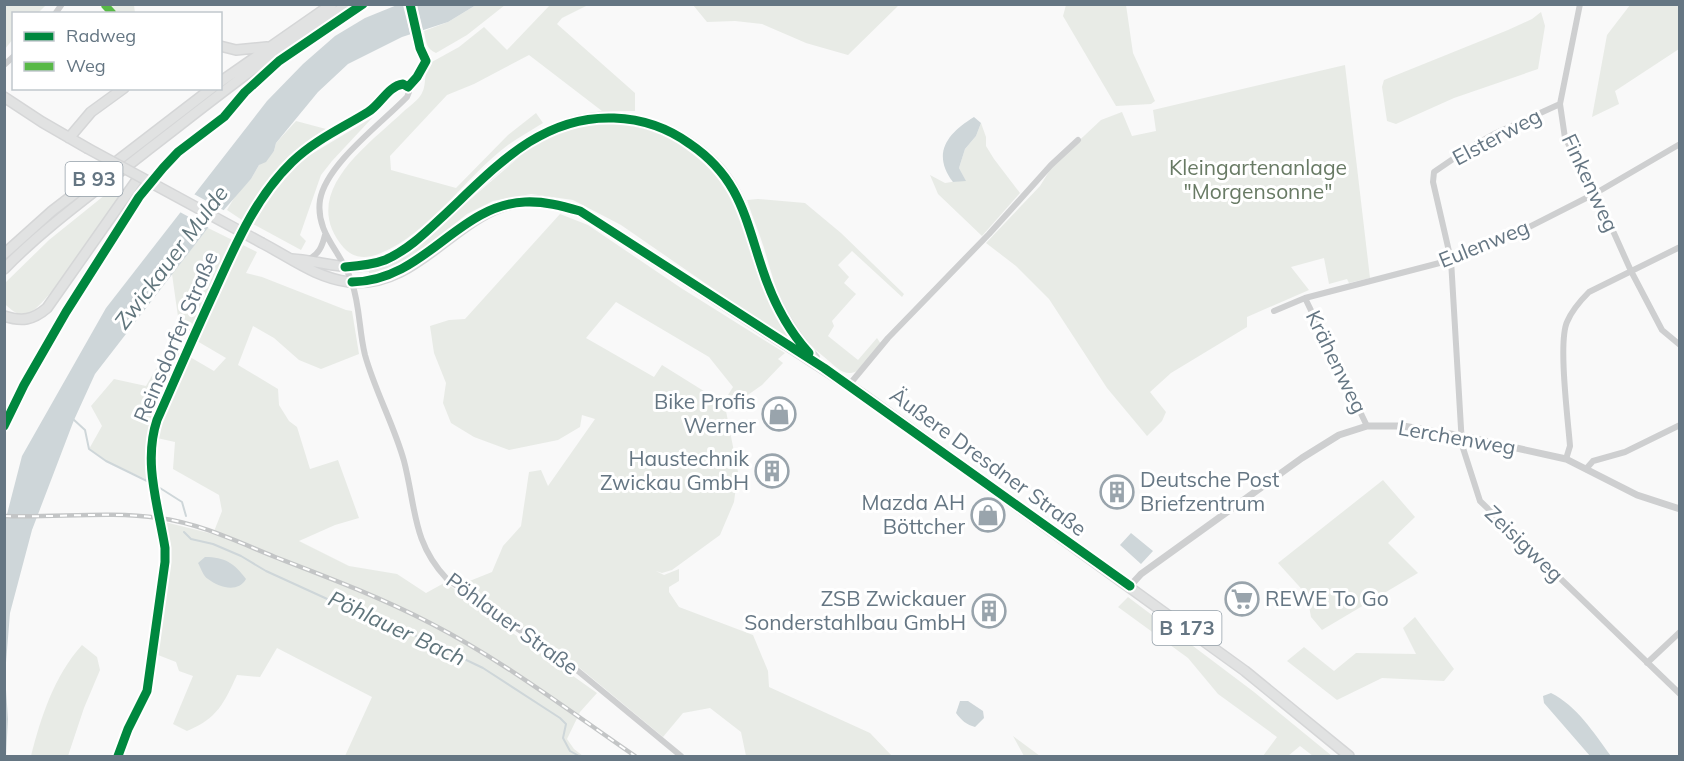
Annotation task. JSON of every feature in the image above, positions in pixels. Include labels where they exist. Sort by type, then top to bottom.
[{"type":"main road","points":[[222,81],[332,4]]},
{"type":"main road","name":"B 93","points":[[4,269],[60,218],[266,60],[349,4]]},
{"type":"main road","points":[[222,46],[236,50],[269,47]]},
{"type":"main road","points":[[69,138],[91,112],[121,90]]},
{"type":"main road","name":"B 93","points":[[4,254],[52,211],[210,90]]},
{"type":"main road","name":"B 173","points":[[6,96],[39,120],[139,177]]},
{"type":"main road","name":"Äußere Dresdner Straße","points":[[292,259],[345,267],[365,266],[378,262],[410,246],[506,158],[536,136],[571,122],[603,118],[628,119],[663,128],[681,138],[699,150],[726,177],[743,207],[772,295],[791,332],[824,368]]},
{"type":"main road","points":[[4,316],[18,321],[28,320],[47,308],[139,177]]},
{"type":"main road","name":"Äußere Dresdner Straße","points":[[139,177],[319,275],[352,282],[384,277],[409,266],[473,220],[493,209],[538,201],[580,212],[849,385],[1253,676],[1349,756]]},
{"type":"main road","points":[[784,343],[790,339],[791,332]]},
{"type":"street","name":"Finkenweg","points":[[1580,4],[1560,105],[1565,138],[1596,193],[1631,271],[1662,330],[1680,345]]},
{"type":"street","points":[[248,218],[281,172],[304,151],[370,111],[395,87],[400,84],[406,85],[409,92],[407,97],[338,165],[322,192],[321,222],[325,234],[345,267]]},
{"type":"street","name":"Elsterweg","points":[[1434,172],[1494,134],[1560,105]]},
{"type":"street","points":[[849,385],[888,338],[989,234],[1050,165],[1078,140]]},
{"type":"street","name":"Eulenweg","points":[[1274,311],[1305,297],[1451,260],[1525,229],[1596,193],[1680,144]]},
{"type":"street","name":"Zeisigweg","points":[[1434,172],[1433,182],[1451,260],[1462,445],[1480,501],[1680,694]]},
{"type":"street","points":[[307,260],[321,248],[325,234]]},
{"type":"street","name":"Reinsdorfer Straße","points":[[118,756],[128,729],[147,691],[165,562],[165,548],[152,475],[153,431],[234,247]]},
{"type":"street","points":[[1566,459],[1570,446],[1563,343],[1566,323],[1577,304],[1589,292],[1680,247]]},
{"type":"street","name":"Pöhlauer Straße","points":[[345,267],[352,282],[365,355],[397,436],[418,531],[423,546],[437,568],[465,593],[578,672],[681,756]]},
{"type":"street","name":"Krähenweg","points":[[1305,297],[1367,426]]},
{"type":"street","points":[[1586,469],[1593,461],[1625,452],[1680,425]]},
{"type":"street","name":"Lerchenweg","points":[[1130,586],[1142,574],[1302,458],[1339,435],[1367,426],[1403,426],[1462,436],[1566,459],[1637,495],[1680,509]]},
{"type":"street","points":[[1647,663],[1680,632]]},
{"type":"green space","points":[[5,5],[46,5],[39,12],[12,12],[12,40],[5,49]]},
{"type":"green space","points":[[103,5],[134,5],[135,12],[112,12]]},
{"type":"green space","points":[[476,5],[505,5],[467,35],[436,53],[430,49],[424,31],[448,22]]},
{"type":"green space","points":[[550,5],[588,5],[562,18],[557,24],[635,93],[635,111],[602,111],[529,55],[474,84],[447,95],[390,156],[391,170],[456,188],[508,135],[536,113],[543,123],[512,142],[492,158],[432,218],[399,244],[371,256],[361,257],[348,252],[332,228],[328,209],[333,190],[342,172],[356,156],[421,96],[430,63],[459,47],[484,27],[507,50]]},
{"type":"green space","points":[[693,5],[899,5],[848,55],[806,43],[762,24],[735,21],[707,22]]},
{"type":"green space","points":[[1066,5],[1126,5],[1133,53],[1155,101],[1151,104],[1116,106],[1063,16]]},
{"type":"green space","points":[[1630,5],[1679,5],[1679,49],[1615,91],[1619,104],[1592,117],[1607,35]]},
{"type":"green space","points":[[1541,12],[1545,26],[1538,69],[1454,98],[1396,124],[1387,121],[1382,87],[1384,80],[1508,30],[1532,19]]},
{"type":"green space","name":"Kleingartenanlage \"Morgensonne\"","points":[[1345,65],[1370,278],[1349,283],[1347,279],[1329,284],[1324,258],[1291,267],[1309,290],[1247,317],[1247,327],[1171,373],[1150,392],[1166,412],[1162,421],[1147,436],[1107,388],[1049,299],[1016,266],[986,243],[1040,186],[1053,165],[1101,120],[1122,112],[1132,136],[1156,131],[1153,110]]},
{"type":"green space","points":[[373,117],[321,175],[300,235],[306,241],[301,250],[251,223],[268,196],[300,161]]},
{"type":"green space","points":[[296,121],[326,129],[300,147],[278,169],[242,220],[227,210],[237,193],[251,179],[259,165],[274,151],[276,143]]},
{"type":"green space","points":[[599,123],[631,124],[666,135],[686,146],[719,177],[739,214],[769,298],[788,335],[786,339],[621,225],[573,200],[531,194],[493,201],[467,214],[415,256],[383,273],[370,276],[368,269],[422,241],[533,145],[565,131]]},
{"type":"green space","points":[[981,123],[986,137],[986,146],[1020,193],[982,236],[938,194],[930,175],[945,183],[965,180],[959,168],[965,149],[976,136]]},
{"type":"green space","points":[[121,182],[122,193],[116,203],[45,300],[25,315],[16,313],[7,306],[5,304],[5,283],[49,240]]},
{"type":"green space","points":[[747,200],[805,203],[841,233],[904,294],[902,297],[852,251],[838,265],[849,277],[844,283],[856,294],[832,321],[834,326],[828,336],[858,360],[877,338],[881,344],[857,371],[846,373],[836,367],[805,340],[788,317]]},
{"type":"green space","points":[[560,214],[588,225],[681,288],[785,353],[778,359],[783,363],[762,385],[742,399],[735,391],[726,411],[738,472],[734,502],[720,535],[672,570],[662,573],[656,571],[664,575],[679,569],[679,581],[669,587],[669,592],[679,607],[753,635],[768,671],[769,687],[870,733],[892,756],[746,756],[741,732],[710,708],[683,713],[663,737],[581,669],[470,593],[467,582],[492,572],[503,546],[521,526],[529,472],[541,470],[548,486],[595,419],[582,415],[580,427],[558,440],[509,450],[474,437],[451,423],[443,403],[446,383],[434,353],[430,326],[449,320],[465,319]],"holes":[[[616,302],[709,357],[733,387],[723,403],[662,365],[654,377],[586,338]]]},
{"type":"green space","points":[[208,228],[257,252],[246,273],[352,311],[359,354],[321,369],[299,360],[274,338],[253,326],[238,365],[278,389],[279,405],[289,421],[297,427],[310,469],[338,460],[359,518],[335,525],[299,541],[349,566],[397,574],[426,593],[446,582],[472,604],[597,693],[580,712],[567,739],[583,756],[345,756],[372,697],[277,648],[260,677],[237,675],[224,702],[206,721],[187,731],[173,724],[193,676],[179,671],[176,662],[158,655],[171,546],[165,522],[213,534],[222,511],[219,495],[173,469],[175,442],[157,438],[190,357],[214,371],[226,358],[180,331],[172,274]]},
{"type":"green space","points":[[168,348],[181,354],[150,426],[145,457],[148,480],[106,461],[89,449],[102,426],[91,406],[114,379],[146,386]]},
{"type":"green space","points":[[1383,480],[1415,517],[1388,543],[1418,573],[1322,630],[1311,617],[1307,595],[1278,563]]},
{"type":"green space","points":[[1128,597],[1254,692],[1332,756],[1313,756],[1300,746],[1288,756],[1263,756],[1277,737],[1218,694],[1188,658],[1118,607]]},
{"type":"green space","points":[[1415,617],[1454,669],[1444,681],[1382,678],[1337,700],[1287,661],[1304,647],[1334,671],[1356,653],[1416,654],[1403,628]]},
{"type":"green space","points":[[82,645],[97,657],[100,670],[68,756],[31,756],[44,712],[56,683]]},
{"type":"green space","points":[[1013,736],[1040,756],[1024,756]]},
{"type":"water","name":"Zwickauer Mulde","points":[[397,5],[476,5],[448,22],[402,37],[348,64],[318,92],[276,143],[274,151],[266,162],[259,165],[251,179],[208,228],[95,374],[74,420],[32,530],[10,613],[5,675],[5,522],[22,456],[106,308],[267,101],[303,64],[335,36],[365,18]]},
{"type":"water","points":[[974,117],[981,123],[976,136],[965,149],[959,168],[966,181],[953,182],[943,162],[943,153],[950,137]]},
{"type":"water","points":[[1131,533],[1153,551],[1141,564],[1120,545]]},
{"type":"water","points":[[205,557],[228,562],[246,579],[234,588],[223,587],[213,582],[205,576],[198,563]]},
{"type":"water","points":[[5,675],[8,719],[6,756],[5,756]]},
{"type":"water","points":[[1551,693],[1577,713],[1611,756],[1590,756],[1544,703],[1543,696]]},
{"type":"water","points":[[960,701],[968,701],[983,711],[984,718],[975,727],[964,722],[956,713]]},
{"type":"pier","points":[[403,5],[417,5],[424,34],[411,37]]},
{"type":"pier","points":[[192,193],[227,212],[211,229],[178,211]]},
{"type":"waterway","name":"Pöhlauer Bach","points":[[73,419],[85,430],[89,449],[106,461],[147,481]]},
{"type":"waterway","name":"Pöhlauer Bach","points":[[160,488],[182,502],[186,516]]},
{"type":"waterway","name":"Pöhlauer Bach","points":[[184,532],[191,539],[213,544],[241,556],[266,571],[336,603],[389,623],[483,668],[560,718],[566,724],[563,738],[570,751],[579,756]]},
{"type":"tunnel","points":[[234,247],[248,218]]},
{"type":"railway","points":[[4,516],[140,516],[174,520],[218,534],[353,588],[457,637],[560,703],[635,756]]},
{"type":"marked path","points":[[104,4],[111,12]]},
{"type":"cycle path","points":[[4,426],[24,385],[66,312],[139,197],[163,168],[178,152],[224,117],[245,92],[279,61],[363,4]]},
{"type":"cycle path","points":[[118,756],[128,729],[147,691],[165,562],[165,548],[153,484],[151,452],[157,420],[231,256],[267,191],[292,162],[310,147],[373,109],[393,88],[403,84],[408,87],[417,77],[426,61],[420,48],[410,4]]},
{"type":"cycle path","points":[[345,267],[380,262],[407,247],[497,166],[539,136],[562,126],[587,120],[614,118],[635,120],[654,125],[682,138],[707,157],[720,171],[730,185],[745,216],[776,304],[787,324],[809,353]]},
{"type":"cycle path","points":[[352,282],[378,278],[400,270],[460,228],[501,206],[539,202],[580,211],[824,368],[1130,586]]},
{"type":"place","name":"Bike Profis Werner","points":[[779,414]]},
{"type":"place","name":"Haustechnik Zwickau GmbH","points":[[772,471]]},
{"type":"place","name":"Deutsche Post Briefzentrum","points":[[1117,492]]},
{"type":"place","name":"Mazda AH Böttcher","points":[[988,515]]},
{"type":"place","name":"REWE To Go","points":[[1242,599]]},
{"type":"place","name":"ZSB Zwickauer Sonderstahlbau GmbH","points":[[989,611]]}]
